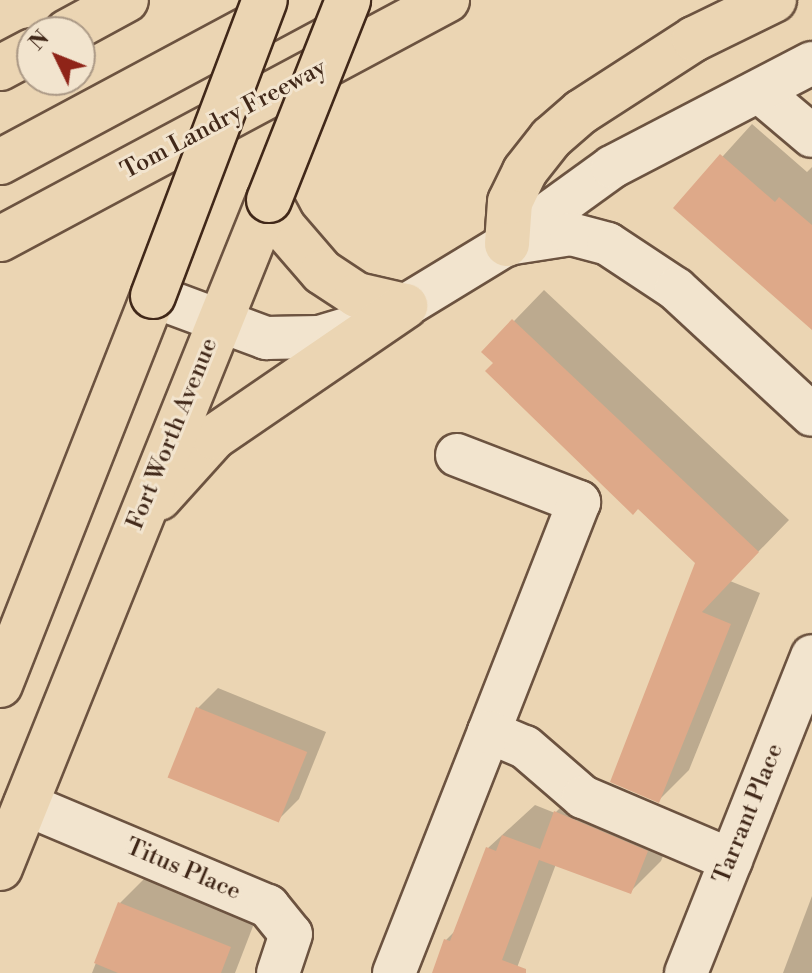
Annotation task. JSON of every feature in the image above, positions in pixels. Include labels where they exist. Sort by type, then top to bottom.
[{"type":"main road","points":[[96,16],[126,0]]},
{"type":"main road","points":[[62,710],[0,685],[265,0]]},
{"type":"main road","points":[[0,162],[302,0]]},
{"type":"main road","name":"Fort Worth Avenue","points":[[0,868],[348,0]]},
{"type":"main road","name":"Tom Landry Freeway","points":[[0,239],[447,0]]},
{"type":"main road","points":[[507,244],[510,202],[525,171],[551,138],[581,112],[694,39],[774,0]]},
{"type":"main road","points":[[269,200],[284,228],[322,272],[357,295],[405,306]]},
{"type":"main road","points":[[135,528],[214,437],[405,306]]},
{"type":"street","points":[[153,296],[266,338],[319,337],[366,323],[405,306],[507,244],[612,167],[812,63]]},
{"type":"street","points":[[760,92],[812,136]]},
{"type":"street","points":[[507,244],[571,234],[608,244],[676,289],[782,383],[812,415]]},
{"type":"street","points":[[394,973],[579,502],[457,455]]},
{"type":"street","name":"Tarrant Place","points":[[686,973],[812,656]]},
{"type":"street","points":[[489,732],[525,747],[583,797],[731,860]]},
{"type":"street","name":"Titus Place","points":[[25,804],[268,906],[291,934],[278,973]]},
{"type":"building","points":[[720,154],[775,202],[779,197],[812,225],[812,330],[673,208]]},
{"type":"building","points":[[512,319],[759,552],[702,612],[731,624],[659,803],[610,782],[695,563],[638,509],[633,515],[485,371],[493,363],[481,352]]},
{"type":"building","points":[[196,707],[307,752],[279,822],[168,777]]},
{"type":"building","points":[[554,811],[648,851],[631,894],[539,860],[502,960],[526,969],[526,973],[432,973],[444,939],[450,941],[486,847],[496,851],[502,835],[540,849]]},
{"type":"building","points":[[118,902],[231,947],[221,973],[118,973],[94,963]]}]
